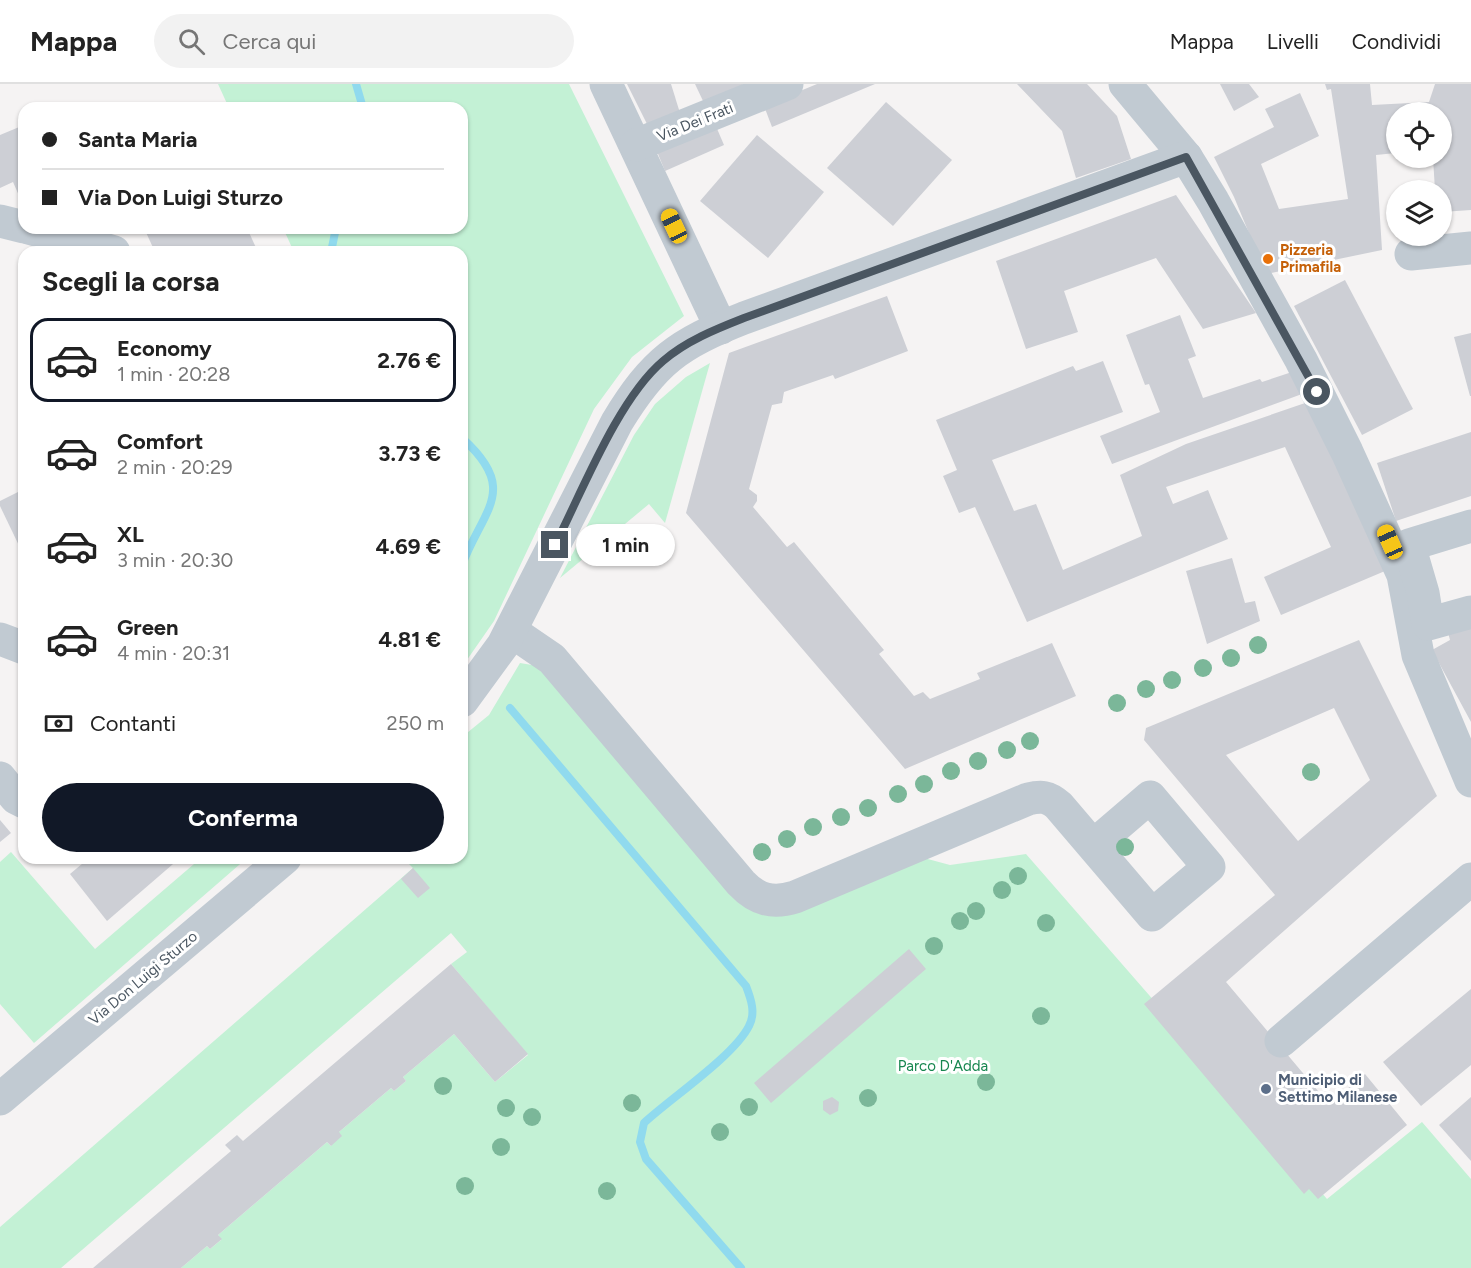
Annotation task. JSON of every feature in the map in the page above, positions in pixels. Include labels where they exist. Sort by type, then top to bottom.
[{"type":"street","points":[[606,84],[721,328]]},
{"type":"street","name":"Via Dei Frati","points":[[636,146],[787,84]]},
{"type":"street","points":[[1125,84],[1186,157],[1301,360],[1390,542],[1404,579],[1418,655],[1471,781]]},
{"type":"street","points":[[468,694],[486,672],[511,631],[617,422],[638,387],[663,361],[688,343],[721,328],[1186,157]]},
{"type":"street","points":[[0,220],[18,225]]},
{"type":"street","points":[[50,234],[93,246]]},
{"type":"street","points":[[1411,254],[1471,248]]},
{"type":"street","points":[[1390,542],[1471,513]]},
{"type":"street","points":[[1471,526],[1409,545],[1423,592],[1428,624],[1471,612]]},
{"type":"street","points":[[511,631],[552,659],[741,884],[750,894],[764,900],[784,901],[795,897],[1028,799],[1042,796],[1051,799],[1059,806],[1094,845]]},
{"type":"street","points":[[0,639],[18,646]]},
{"type":"street","points":[[1418,655],[1471,748]]},
{"type":"street","points":[[0,778],[18,799]]},
{"type":"street","name":"Via Don Luigi Sturzo","points":[[0,1099],[278,864]]},
{"type":"street","points":[[1281,1041],[1471,879]]},
{"type":"green space","points":[[218,84],[569,84],[684,316],[632,357],[594,409],[494,621],[468,658],[468,246],[291,246],[286,234],[468,234],[468,102],[226,102]]},
{"type":"green space","points":[[710,363],[665,523],[649,504],[560,578],[634,435],[655,404],[686,377]]},
{"type":"green space","name":"Parco D'Adda","points":[[520,663],[544,667],[739,901],[924,858],[950,865],[1026,854],[1327,1199],[1422,1122],[1471,1179],[1471,1268],[181,1268],[207,1246],[210,1249],[221,1240],[218,1235],[327,1142],[331,1146],[339,1132],[391,1088],[394,1091],[406,1081],[403,1077],[454,1034],[495,1082],[528,1055],[451,964],[467,952],[451,933],[61,1268],[0,1268],[0,1227],[413,868],[409,864],[468,864],[468,732],[489,715]]},
{"type":"green space","points":[[11,852],[18,860],[18,864],[21,864],[95,949],[194,864],[240,864],[34,1043],[0,1004],[0,862]]},
{"type":"building","points":[[627,84],[671,84],[680,113],[649,128]]},
{"type":"building","points":[[695,84],[744,84],[704,103]]},
{"type":"building","points":[[817,84],[875,84],[772,127],[764,106]]},
{"type":"building","points":[[1017,84],[1087,84],[1117,116],[1131,159],[1076,178],[1062,131]]},
{"type":"building","points":[[1220,84],[1249,84],[1259,97],[1234,111]]},
{"type":"building","points":[[1325,84],[1370,84],[1372,105],[1386,104],[1386,154],[1376,155],[1382,250],[1266,274],[1234,197],[1214,157],[1274,127],[1265,109],[1300,93],[1319,136],[1261,164],[1279,209],[1348,199],[1331,89],[1327,90]]},
{"type":"building","points":[[1435,84],[1471,84],[1471,210],[1452,211],[1452,180],[1434,180],[1434,168],[1452,168],[1452,102],[1429,102]]},
{"type":"building","points":[[886,102],[952,160],[893,226],[827,168]]},
{"type":"building","points":[[715,124],[724,145],[665,171],[656,149]]},
{"type":"building","points":[[18,128],[18,193],[13,182],[0,188],[0,135]]},
{"type":"building","points":[[757,135],[824,192],[768,258],[700,201]]},
{"type":"building","points":[[1176,195],[1256,313],[1203,329],[1156,258],[1064,291],[1078,332],[1026,349],[996,261]]},
{"type":"building","points":[[147,234],[250,234],[255,246],[152,246]]},
{"type":"building","points":[[1345,280],[1413,409],[1362,435],[1294,306]]},
{"type":"building","points":[[887,296],[908,351],[835,379],[833,375],[784,392],[782,403],[772,405],[749,489],[757,495],[757,501],[753,507],[787,547],[794,542],[884,650],[879,654],[914,696],[923,692],[930,699],[980,679],[977,673],[1052,643],[1076,696],[905,769],[686,513],[729,353]]},
{"type":"building","points":[[1180,315],[1196,356],[1188,359],[1203,398],[1260,379],[1262,382],[1292,372],[1302,394],[1112,464],[1100,436],[1160,412],[1149,384],[1145,385],[1126,335]]},
{"type":"building","points":[[1471,333],[1471,396],[1470,396],[1454,337]]},
{"type":"building","points":[[1103,361],[1123,412],[992,460],[1014,511],[1036,504],[1063,570],[1142,536],[1120,475],[1186,444],[1308,402],[1385,571],[1281,615],[1264,577],[1331,547],[1285,447],[1166,487],[1173,504],[1208,490],[1228,539],[1027,622],[975,507],[959,513],[943,476],[957,470],[936,420],[1073,366],[1076,371]]},
{"type":"building","points":[[1471,432],[1471,496],[1396,521],[1377,463]]},
{"type":"building","points":[[18,492],[18,544],[0,506],[0,501]]},
{"type":"building","points":[[1232,558],[1245,603],[1255,601],[1260,621],[1207,644],[1186,571]]},
{"type":"building","points":[[1471,612],[1471,722],[1432,650],[1450,640],[1445,621]]},
{"type":"building","points":[[1359,640],[1437,796],[1226,982],[1329,1104],[1365,1074],[1407,1125],[1318,1199],[1309,1189],[1304,1194],[1144,1004],[1275,895],[1144,740],[1146,728]],"holes":[[[1334,708],[1370,780],[1298,841],[1226,755]]]},
{"type":"building","points":[[0,820],[11,833],[0,842]]},
{"type":"building","points":[[82,864],[173,864],[107,921],[70,874]]},
{"type":"building","points":[[413,868],[430,888],[418,898],[401,879]]},
{"type":"building","points":[[909,949],[926,969],[771,1103],[754,1083]]},
{"type":"building","points":[[451,964],[528,1054],[495,1082],[454,1034],[403,1077],[406,1081],[394,1091],[391,1088],[339,1132],[342,1136],[331,1146],[327,1142],[218,1235],[222,1239],[210,1249],[207,1246],[181,1268],[93,1268],[231,1151],[225,1145],[237,1135],[243,1141]]},
{"type":"building","points":[[1471,989],[1471,1065],[1421,1106],[1383,1062]]},
{"type":"building","points":[[832,1097],[839,1102],[838,1111],[830,1115],[823,1110],[823,1101]]},
{"type":"building","points":[[1471,1097],[1471,1161],[1439,1125]]},
{"type":"waterway","points":[[356,84],[361,102]]},
{"type":"waterway","points":[[332,246],[335,234]]},
{"type":"waterway","points":[[468,444],[480,456],[489,472],[493,486],[492,500],[487,514],[468,551]]},
{"type":"waterway","points":[[510,708],[746,986],[751,1001],[752,1016],[741,1038],[716,1063],[644,1123],[640,1142],[646,1159],[741,1268]]},
{"type":"place","name":"Pizzeria Primafila","points":[[1268,259]]},
{"type":"place","name":"Municipio di Settimo Milanese","points":[[1266,1089]]},
{"type":"route","points":[[555,545],[617,422],[638,387],[663,361],[688,343],[744,318],[1186,157],[1213,201],[1317,392]]}]
